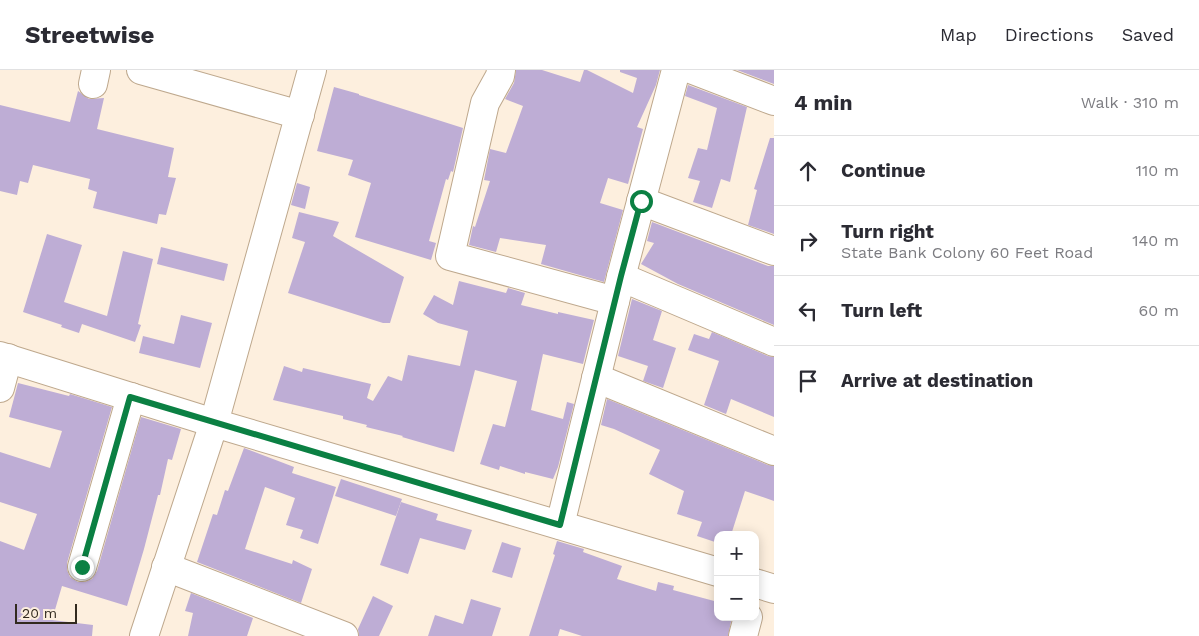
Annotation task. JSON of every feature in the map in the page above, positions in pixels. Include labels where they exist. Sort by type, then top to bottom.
[{"type":"street","points":[[141,70],[300,115]]},
{"type":"street","points":[[144,636],[214,423],[312,70]]},
{"type":"street","points":[[501,70],[500,76],[485,103],[450,256],[618,289],[774,342]]},
{"type":"street","points":[[560,525],[618,289],[676,70]]},
{"type":"street","points":[[693,70],[774,101]]},
{"type":"street","points":[[641,201],[774,251]]},
{"type":"street","points":[[0,388],[4,357],[214,423],[714,571]]},
{"type":"street","points":[[596,378],[774,451]]},
{"type":"street","points":[[82,567],[130,397]]},
{"type":"street","points":[[166,567],[344,636]]},
{"type":"street","points":[[742,636],[747,621]]},
{"type":"building","points":[[516,70],[542,70],[580,82],[584,70],[587,70],[633,93],[637,78],[620,72],[620,70],[660,70],[656,85],[637,127],[643,129],[628,184],[608,178],[600,203],[623,210],[604,282],[541,264],[546,245],[500,238],[496,252],[469,245],[473,226],[475,227],[490,181],[484,180],[490,149],[506,153],[523,106],[505,99],[514,83]]},
{"type":"building","points":[[737,70],[774,70],[774,84]]},
{"type":"building","points":[[688,85],[747,107],[730,182],[721,179],[712,208],[693,202],[700,181],[688,178],[698,148],[707,150],[717,108],[685,96]]},
{"type":"building","points":[[334,87],[463,128],[453,172],[451,171],[448,180],[446,179],[429,241],[436,243],[431,260],[355,237],[371,183],[348,175],[353,160],[317,151]]},
{"type":"building","points":[[78,91],[89,99],[104,98],[97,129],[174,148],[168,177],[176,178],[166,215],[159,214],[157,224],[93,208],[97,192],[88,189],[90,179],[33,165],[28,183],[20,181],[17,195],[0,191],[0,105],[70,122]]},
{"type":"building","points":[[770,138],[774,138],[774,234],[748,225],[757,190],[754,189]]},
{"type":"building","points":[[297,183],[310,187],[305,209],[291,205]]},
{"type":"building","points":[[299,212],[339,222],[333,236],[404,277],[390,323],[383,323],[288,293],[305,242],[292,238]]},
{"type":"building","points":[[652,222],[768,266],[774,266],[774,325],[678,284],[641,264],[654,243],[647,241]]},
{"type":"building","points":[[47,234],[82,245],[64,302],[107,316],[123,251],[153,259],[138,324],[141,325],[135,342],[82,324],[79,333],[61,327],[62,325],[23,312]]},
{"type":"building","points":[[161,247],[228,264],[224,281],[157,264]]},
{"type":"building","points":[[459,281],[506,293],[508,288],[525,293],[521,305],[594,320],[583,364],[543,354],[531,410],[563,419],[567,402],[574,404],[558,467],[553,479],[525,472],[525,474],[500,466],[499,470],[480,464],[493,424],[505,427],[517,381],[475,370],[454,452],[366,427],[367,425],[343,419],[343,416],[273,400],[284,366],[302,372],[303,368],[371,384],[367,398],[373,401],[388,376],[402,381],[408,355],[460,366],[468,331],[438,323],[423,314],[434,295],[453,305]]},
{"type":"building","points":[[632,299],[662,311],[653,340],[676,348],[663,388],[643,381],[648,366],[618,356]]},
{"type":"building","points":[[181,315],[212,323],[200,368],[139,353],[143,336],[174,344]]},
{"type":"building","points":[[712,332],[774,357],[774,417],[731,399],[726,414],[704,405],[719,361],[688,350],[694,334],[709,339]]},
{"type":"building","points":[[18,383],[69,396],[70,394],[112,407],[67,563],[70,577],[78,582],[92,579],[97,571],[141,417],[181,429],[172,460],[168,459],[160,495],[158,495],[127,606],[62,586],[52,620],[93,625],[92,636],[0,636],[0,541],[24,550],[37,514],[0,502],[0,452],[50,468],[62,431],[9,417]]},
{"type":"building","points":[[607,399],[774,466],[774,501],[745,491],[732,531],[714,531],[714,542],[697,536],[702,522],[677,514],[684,491],[649,474],[660,450],[601,425]]},
{"type":"building","points":[[244,448],[294,467],[292,473],[336,487],[318,544],[300,538],[303,530],[286,525],[295,498],[265,487],[245,549],[292,564],[293,560],[312,569],[301,603],[197,562],[213,514],[217,515],[225,490],[228,491]]},
{"type":"building","points":[[341,479],[402,499],[396,516],[335,496]]},
{"type":"building","points":[[401,502],[438,514],[436,520],[472,530],[465,550],[420,538],[408,574],[380,565]]},
{"type":"building","points":[[557,541],[584,549],[583,552],[622,566],[617,579],[656,591],[658,582],[674,586],[673,590],[714,601],[714,621],[731,621],[728,636],[582,636],[560,629],[558,636],[529,636],[555,555],[553,554]]},
{"type":"building","points":[[502,542],[521,548],[512,578],[492,572]]},
{"type":"building","points":[[191,593],[253,618],[247,636],[188,636],[193,613],[185,611]]},
{"type":"building","points":[[373,596],[393,606],[379,636],[359,636],[358,629]]},
{"type":"building","points":[[471,599],[501,608],[492,636],[428,636],[435,615],[463,624]]},
{"type":"route","points":[[82,567],[130,397],[560,525],[641,201]]}]
